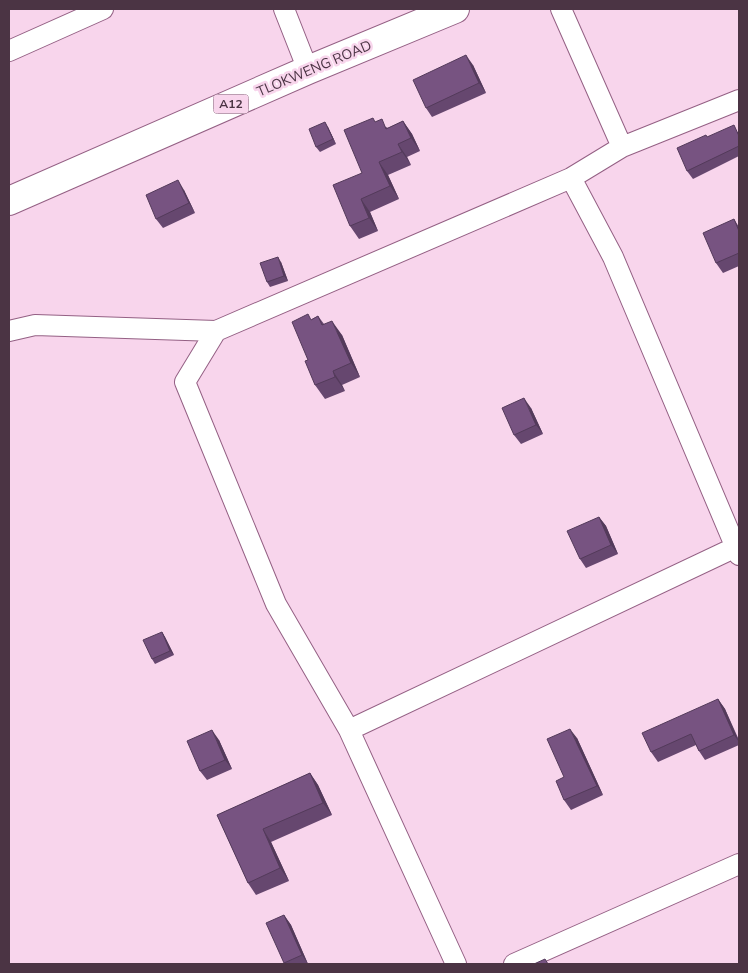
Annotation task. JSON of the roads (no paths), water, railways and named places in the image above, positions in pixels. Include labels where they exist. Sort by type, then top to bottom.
[{"type":"main road","name":"TLOKWENG ROAD","points":[[9,201],[308,70],[455,9]]},
{"type":"street","points":[[9,51],[103,9]]},
{"type":"street","points":[[284,9],[308,70]]},
{"type":"street","points":[[560,9],[622,147]]},
{"type":"street","points":[[9,331],[34,325],[216,331],[571,178],[622,147],[739,100]]},
{"type":"street","points":[[349,730],[738,551],[613,257],[571,178]]},
{"type":"street","points":[[216,331],[185,382],[276,604],[349,730],[456,964]]},
{"type":"street","points":[[514,964],[739,864]]}]
